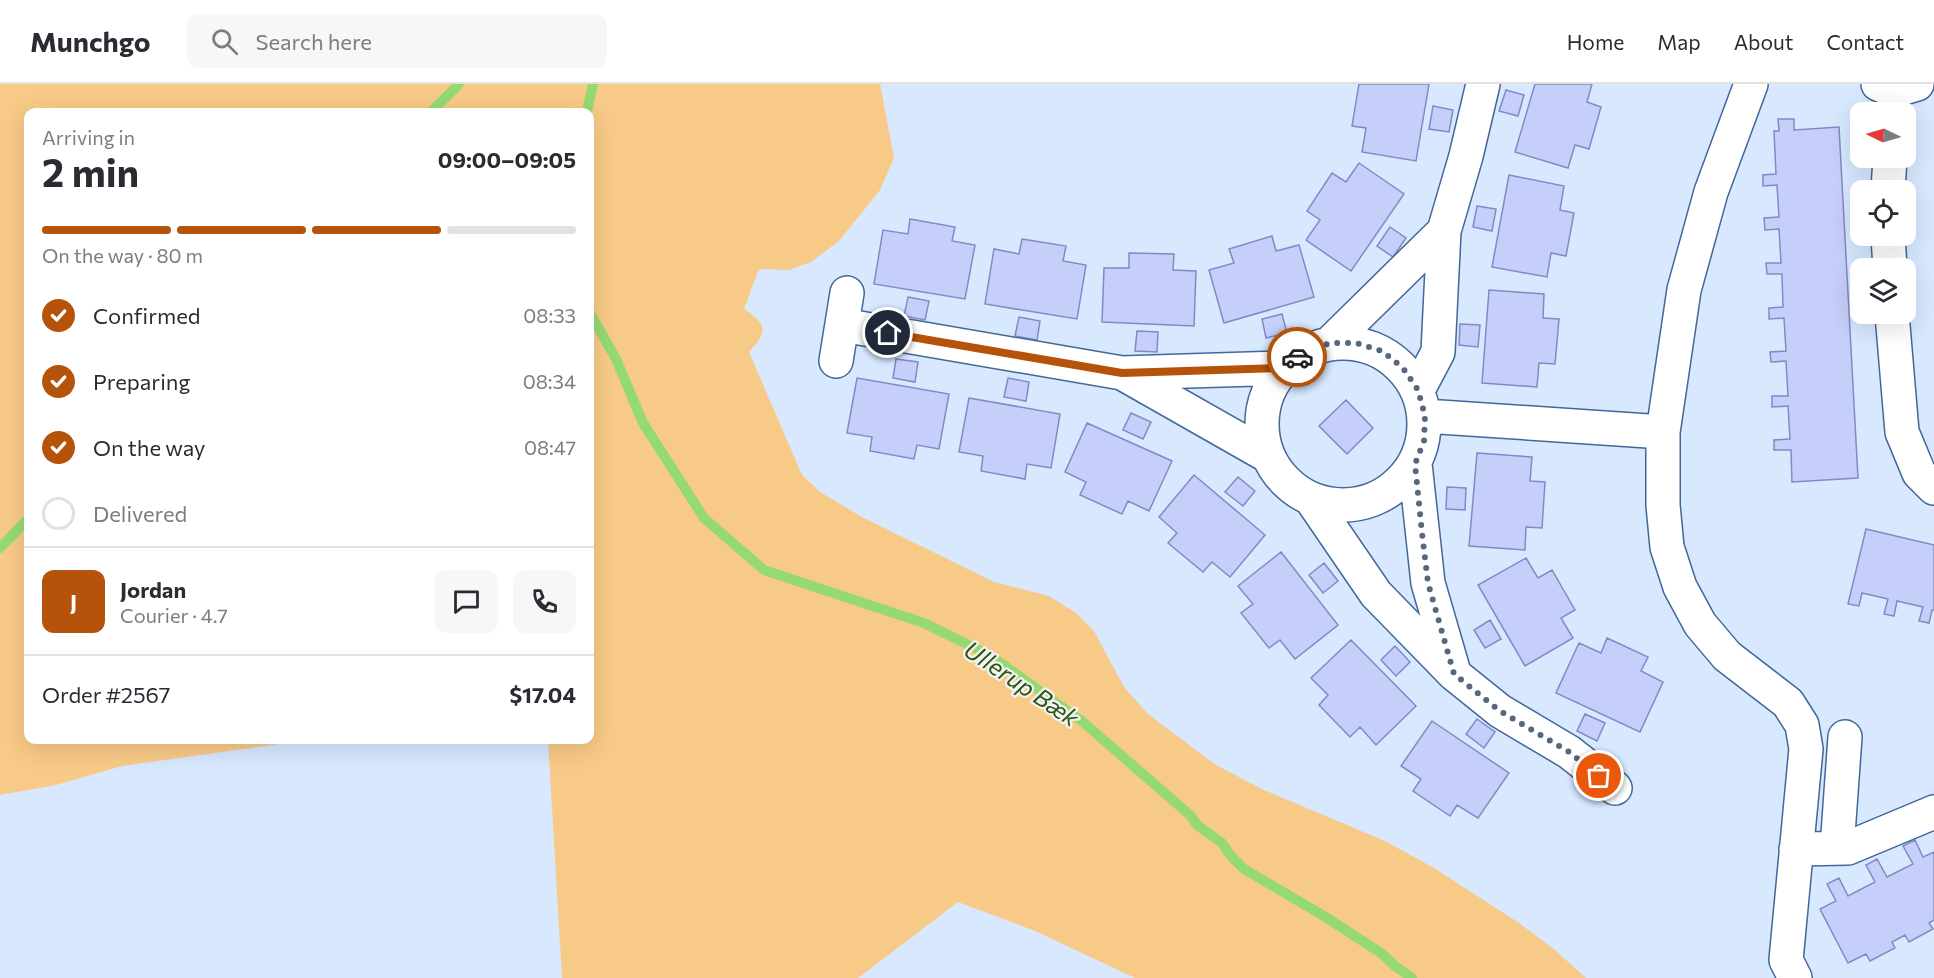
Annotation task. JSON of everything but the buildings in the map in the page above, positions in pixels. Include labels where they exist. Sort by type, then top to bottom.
[{"type":"street","points":[[1421,403],[1438,352],[1444,231],[1466,156],[1483,84]]},
{"type":"street","points":[[1751,84],[1712,192],[1684,290],[1663,432],[1663,505],[1667,547],[1680,587],[1700,624],[1727,656],[1788,703],[1802,725],[1806,749],[1786,960],[1795,978]]},
{"type":"street","points":[[1330,343],[1444,231]]},
{"type":"street","points":[[836,361],[847,293]]},
{"type":"street","points":[[1894,324],[1902,432],[1918,473],[1934,488]]},
{"type":"street","points":[[842,325],[1122,373],[1284,368]]},
{"type":"street","points":[[1311,499],[1340,506],[1370,501],[1396,487],[1415,464],[1424,441],[1421,403],[1403,368],[1382,351],[1356,343],[1330,343],[1305,352],[1284,368],[1271,387],[1263,409],[1262,433],[1268,456],[1285,481],[1311,499],[1376,594],[1454,674],[1500,711],[1569,752],[1615,788]]},
{"type":"street","points":[[1122,373],[1268,456]]},
{"type":"street","points":[[1421,403],[1663,432]]},
{"type":"street","points":[[1415,464],[1428,583],[1454,674]]},
{"type":"street","points":[[1837,848],[1845,737]]},
{"type":"street","points":[[1796,849],[1848,848],[1934,812]]},
{"type":"shaded area","points":[[0,84],[880,84],[894,158],[880,190],[839,241],[811,262],[789,270],[759,269],[744,309],[758,320],[763,329],[760,339],[749,352],[802,475],[820,492],[862,517],[994,582],[1049,596],[1076,613],[1094,631],[1124,687],[1148,714],[1216,765],[1262,789],[1385,841],[1434,868],[1519,923],[1555,950],[1586,978],[1135,978],[1035,931],[958,902],[858,978],[562,978],[548,744],[594,744],[594,108],[24,108],[24,744],[279,744],[122,766],[56,785],[0,795]]},
{"type":"waterway","points":[[435,108],[459,84]]},
{"type":"waterway","name":"Ullerup Bæk","points":[[588,108],[593,84]]},
{"type":"waterway","name":"Ullerup Bæk","points":[[594,320],[616,359],[643,423],[704,518],[764,570],[924,623],[991,656],[1083,722],[1191,816],[1197,825],[1222,843],[1244,869],[1324,916],[1381,953],[1412,978]]},
{"type":"waterway","points":[[0,548],[24,523]]},
{"type":"way so far","points":[[1297,357],[1330,343],[1356,343],[1382,351],[1403,368],[1418,390],[1425,416],[1424,441],[1415,464],[1422,533],[1428,583],[1454,674],[1500,711],[1569,752],[1599,776]]},
{"type":"route","points":[[888,333],[1122,373],[1284,368],[1297,357]]}]
